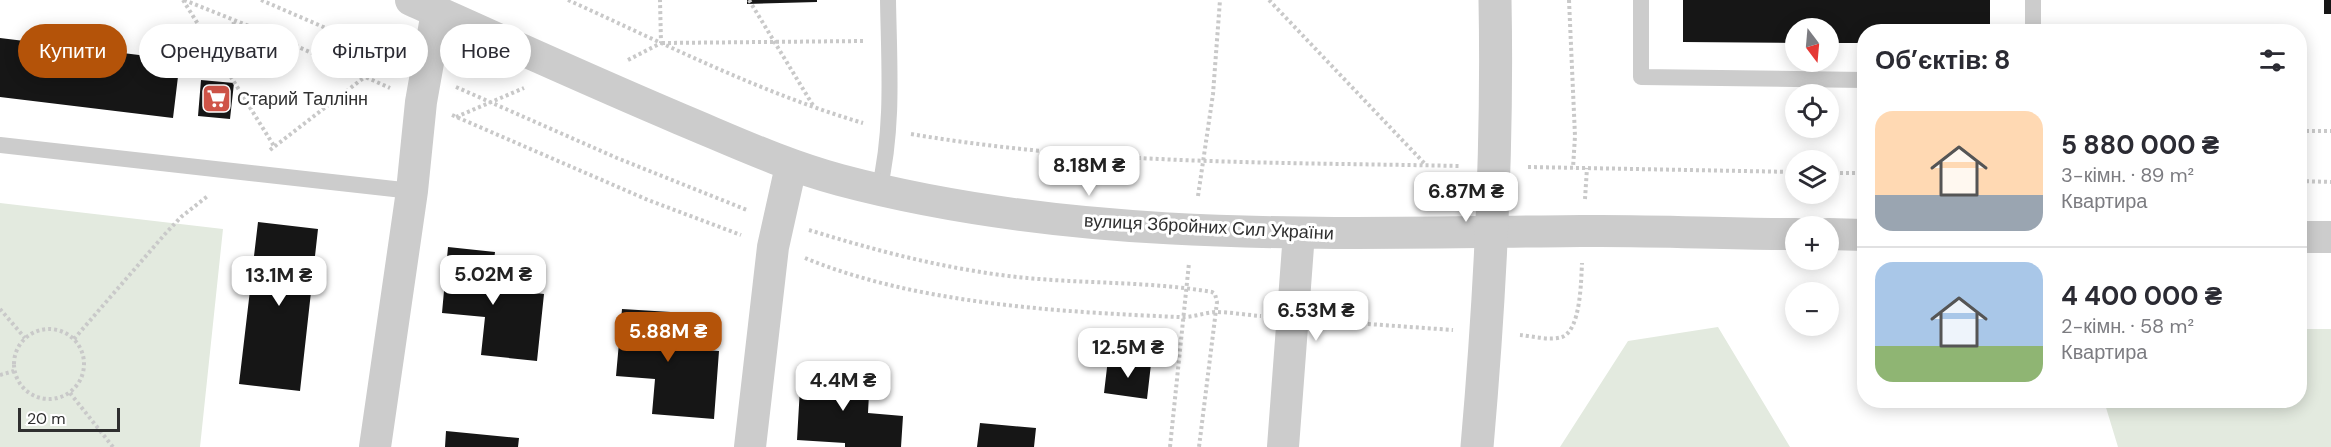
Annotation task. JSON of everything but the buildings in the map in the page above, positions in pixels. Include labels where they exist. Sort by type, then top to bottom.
[{"type":"street","points":[[1477,447],[1487,333],[1495,88],[1495,0]]},
{"type":"street","points":[[375,447],[412,191],[423,87],[424,6]]},
{"type":"street","name":"вулиця Збройних Сил України","points":[[424,6],[791,166],[879,190],[1014,214],[1191,242],[1299,233],[1584,231],[1785,234]]},
{"type":"street","points":[[750,447],[776,234],[791,166]]},
{"type":"street","points":[[1283,447],[1299,233]]},
{"type":"street","points":[[1839,234],[1857,235]]},
{"type":"street","points":[[2307,237],[2331,237]]},
{"type":"lane","points":[[879,190],[884,170],[888,130],[888,0]]},
{"type":"lane","points":[[1641,0],[1641,78],[1857,80]]},
{"type":"lane","points":[[2033,0],[2033,24]]},
{"type":"lane","points":[[0,144],[412,191]]},
{"type":"path","points":[[183,0],[366,76],[423,87],[456,117],[648,200],[776,234],[976,271],[1061,281],[1186,289],[1215,294],[1216,312],[1199,447]]},
{"type":"path","points":[[183,0],[198,24]]},
{"type":"path","points":[[261,0],[423,87],[627,163],[776,234],[852,275],[922,292],[981,301],[1081,311],[1183,317],[1216,312],[1551,338],[1564,336],[1571,329],[1576,316],[1582,261]]},
{"type":"path","points":[[568,0],[756,86],[815,108],[888,130],[986,146],[1049,153],[1203,161],[1427,166],[1269,0]]},
{"type":"path","points":[[660,0],[661,43]]},
{"type":"path","points":[[749,0],[815,108]]},
{"type":"path","points":[[1170,447],[1191,242],[1214,84],[1220,0]]},
{"type":"path","points":[[1569,0],[1575,136],[1573,168],[1785,172]]},
{"type":"path","points":[[234,20],[234,24]]},
{"type":"path","points":[[456,117],[580,75],[661,43],[889,40]]},
{"type":"path","points":[[232,78],[274,146]]},
{"type":"path","points":[[2307,131],[2331,131]]},
{"type":"path","points":[[1585,206],[1587,168]]},
{"type":"path","points":[[1839,173],[1857,173]]},
{"type":"path","points":[[2307,182],[2331,182]]},
{"type":"path","points":[[0,309],[25,338]]},
{"type":"path","points":[[55,329],[65,332],[81,348],[85,360],[84,373],[79,384],[70,393],[48,400],[36,398],[22,387],[14,371],[16,353],[25,338],[34,332],[55,329]]},
{"type":"path","points":[[0,375],[14,371]]},
{"type":"path","points":[[70,393],[113,447]]},
{"type":"shaded area","points":[[0,203],[223,229],[200,447],[0,447]]},
{"type":"shaded area","points":[[1718,327],[1790,447],[1560,447],[1628,341]]},
{"type":"shaded area","points":[[2307,329],[2331,329],[2331,447],[2118,447],[2106,408],[2307,408]]},
{"type":"place","name":"Старий Таллінн","points":[[216,99]]}]
